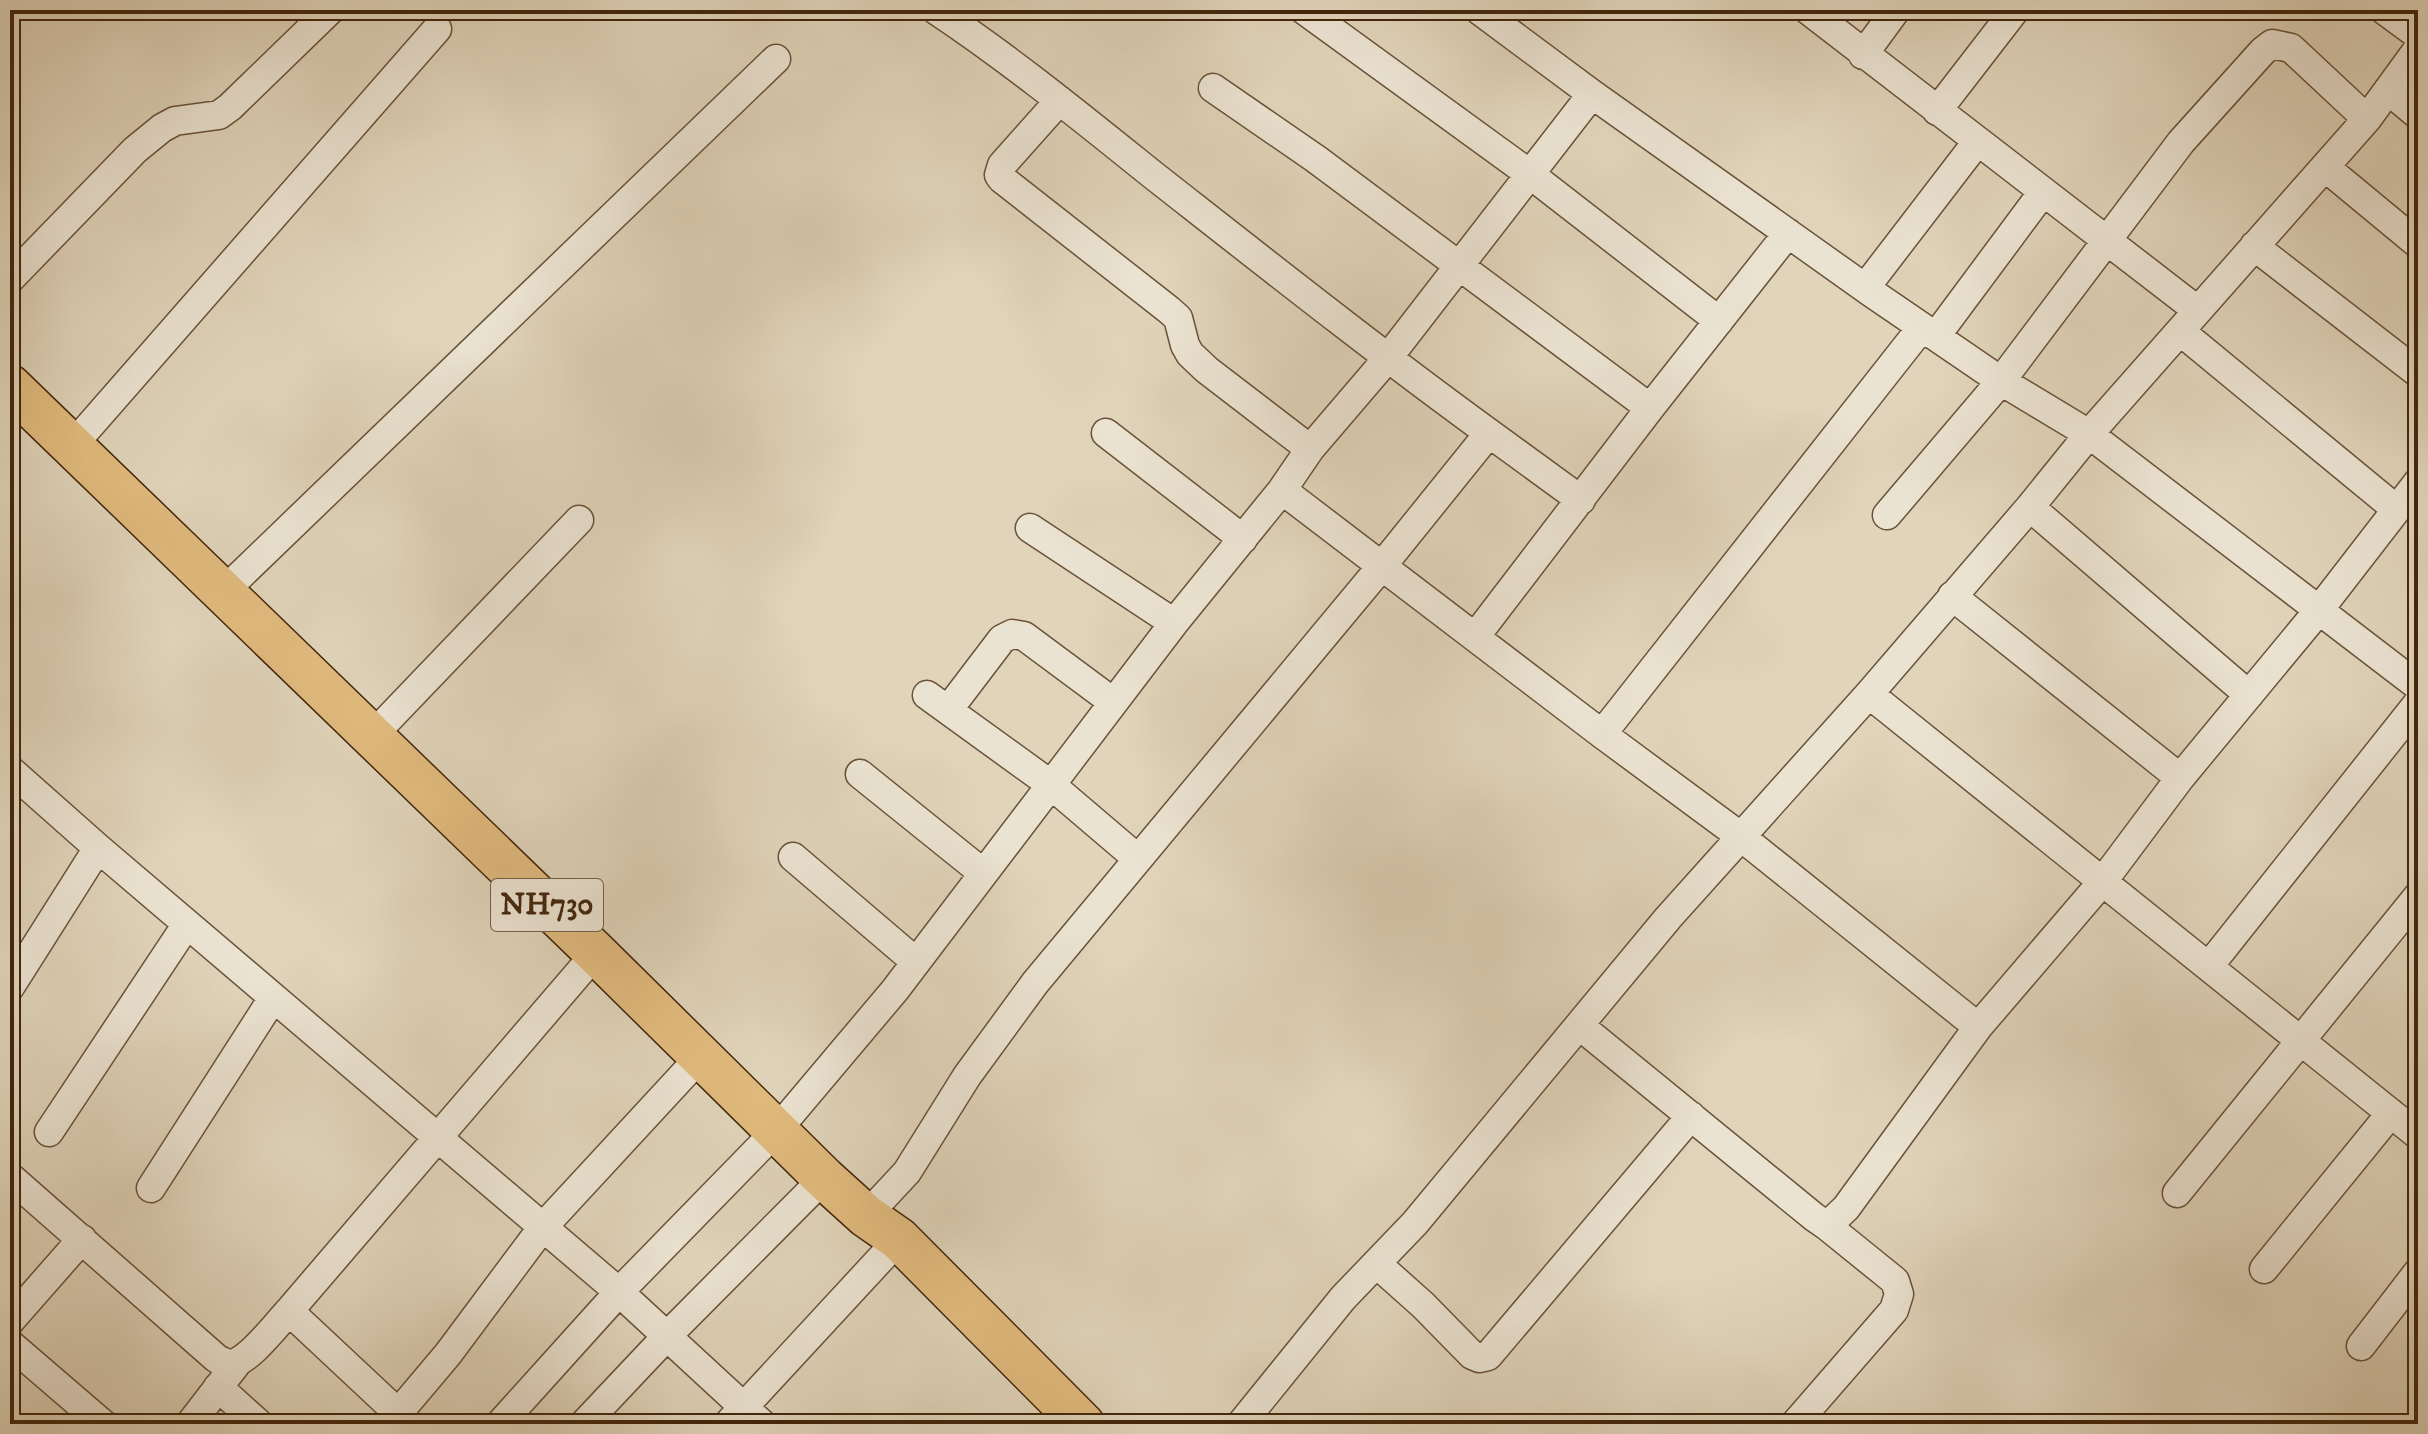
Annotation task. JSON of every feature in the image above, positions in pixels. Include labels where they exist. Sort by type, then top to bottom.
[{"type":"highway","name":"NH730","points":[[10,386],[824,1178],[882,1228],[1083,1424]]},
{"type":"street","points":[[10,279],[135,150],[175,121],[219,115],[330,10]]},
{"type":"street","points":[[936,10],[1059,101],[1387,359],[1581,500]]},
{"type":"street","points":[[1304,10],[1531,175],[1719,321]]},
{"type":"street","points":[[1479,10],[1865,288],[2001,381],[2089,434],[2418,686]]},
{"type":"street","points":[[1808,10],[2106,241],[2188,321],[2396,509]]},
{"type":"street","points":[[1863,55],[1896,10]]},
{"type":"street","points":[[1937,111],[2015,10]]},
{"type":"street","points":[[2384,10],[2418,35]]},
{"type":"street","points":[[72,446],[437,29]]},
{"type":"street","points":[[1887,515],[2001,381],[2181,142],[2263,51],[2272,44],[2291,48],[2367,119]]},
{"type":"street","points":[[1241,1424],[1343,1298],[1415,1223],[1668,918],[1869,694],[2089,434],[2367,119],[2418,49]]},
{"type":"street","points":[[222,593],[776,59]]},
{"type":"street","points":[[1213,88],[1316,159],[1650,408]]},
{"type":"street","points":[[2388,90],[2418,115]]},
{"type":"street","points":[[500,1424],[619,1292],[777,1130],[916,962],[1174,623],[1282,490],[1310,449],[1387,359],[1592,94]]},
{"type":"street","points":[[1059,101],[1002,165],[999,175],[1169,310],[1178,318],[1190,354],[1310,449]]},
{"type":"street","points":[[1865,288],[1977,142]]},
{"type":"street","points":[[2325,167],[2418,244]]},
{"type":"street","points":[[1602,734],[2043,192]]},
{"type":"street","points":[[1475,637],[1788,233]]},
{"type":"street","points":[[2254,246],[2418,373]]},
{"type":"street","points":[[1106,433],[1243,539]]},
{"type":"street","points":[[14,780],[619,1292],[667,1336],[744,1418],[882,1228],[907,1172],[967,1076],[1035,983],[1489,433]]},
{"type":"street","points":[[1827,1226],[1846,1208],[1978,1027],[2103,881],[2180,778],[2319,610],[2418,482]]},
{"type":"street","points":[[1282,490],[1740,836],[1978,1027]]},
{"type":"street","points":[[2030,507],[2249,695]]},
{"type":"street","points":[[372,736],[579,520]]},
{"type":"street","points":[[1030,528],[1174,623]]},
{"type":"street","points":[[1952,596],[2180,778]]},
{"type":"street","points":[[1113,702],[1024,636],[1012,634],[1002,639],[938,702],[1050,784],[1138,859]]},
{"type":"street","points":[[1869,694],[2418,1135]]},
{"type":"street","points":[[2209,966],[2418,703]]},
{"type":"street","points":[[860,774],[983,873]]},
{"type":"street","points":[[10,985],[98,848]]},
{"type":"street","points":[[793,857],[916,962]]},
{"type":"street","points":[[2177,1193],[2418,896]]},
{"type":"street","points":[[49,1132],[187,924]]},
{"type":"street","points":[[190,1424],[237,1363],[249,1355],[289,1311],[596,953]]},
{"type":"street","points":[[151,1188],[273,998]]},
{"type":"street","points":[[1580,1026],[1895,1281],[1899,1294],[1894,1310],[1795,1424]]},
{"type":"street","points":[[289,1311],[393,1418],[448,1354],[542,1228],[701,1056]]},
{"type":"street","points":[[2264,1269],[2391,1113]]},
{"type":"street","points":[[1377,1264],[1472,1355],[1479,1358],[1488,1356],[1691,1116]]},
{"type":"street","points":[[10,1177],[216,1358],[227,1364],[237,1363]]},
{"type":"street","points":[[584,1424],[824,1178]]},
{"type":"street","points":[[10,1321],[82,1239]]},
{"type":"street","points":[[2361,1346],[2418,1272]]},
{"type":"street","points":[[10,1344],[103,1424]]},
{"type":"street","points":[[218,1387],[259,1424]]}]
